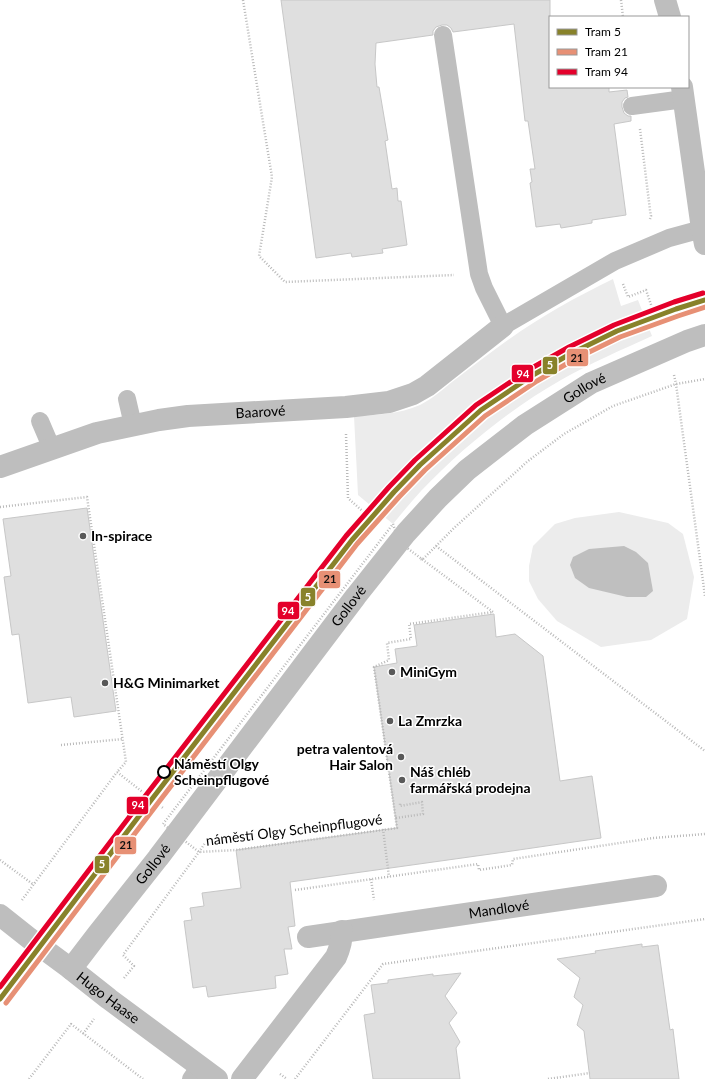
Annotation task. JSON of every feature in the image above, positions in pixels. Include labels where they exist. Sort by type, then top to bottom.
[{"type":"street","points":[[665,0],[670,16]]},
{"type":"street","points":[[683,93],[704,234]]},
{"type":"street","name":"Baarové","points":[[0,467],[97,433],[133,425],[188,416],[346,407],[389,402],[413,394],[428,386],[503,326]]},
{"type":"street","name":"Gollové","points":[[72,969],[356,596],[393,537],[438,498],[467,470],[525,425],[591,383],[696,338]]},
{"type":"street","name":"Mandlové","points":[[308,936],[656,886]]},
{"type":"street","name":"Hugo Haase","points":[[3,918],[72,969],[196,1073],[217,1079]]},
{"type":"street","points":[[242,1079],[336,957],[340,949],[342,931]]},
{"type":"lane","points":[[443,35],[480,274],[484,288],[503,326],[615,261],[669,238],[704,234]]},
{"type":"lane","points":[[634,106],[683,93]]},
{"type":"lane","points":[[127,399],[133,425]]},
{"type":"lane","points":[[40,421],[52,449]]},
{"type":"path","points":[[242,0],[272,177],[259,256],[285,282],[480,274]]},
{"type":"path","points":[[621,0],[623,16]]},
{"type":"path","points":[[634,106],[651,216],[649,222]]},
{"type":"path","points":[[422,560],[465,518],[528,461],[564,434],[614,406],[676,384],[705,379]]},
{"type":"path","points":[[346,407],[348,498],[422,560],[493,612],[409,624],[411,639],[387,643],[390,664]]},
{"type":"path","points":[[0,507],[87,497],[126,762],[117,772],[34,885],[3,918]]},
{"type":"path","name":"náměstí Olgy Scheinpflugové","points":[[389,660],[374,667],[396,818],[396,828],[236,850],[199,852],[163,824],[393,537]]},
{"type":"path","points":[[436,546],[705,751]]},
{"type":"path","points":[[61,745],[122,739]]},
{"type":"path","points":[[117,772],[129,781]]},
{"type":"path","points":[[396,818],[423,814],[422,802],[400,806],[400,803]]},
{"type":"path","points":[[383,829],[389,877]]},
{"type":"path","points":[[295,890],[478,864],[480,870],[512,865],[513,859],[653,838],[705,834]]},
{"type":"path","points":[[0,860],[34,885]]},
{"type":"path","points":[[371,879],[374,901]]},
{"type":"path","points":[[295,1079],[383,964],[705,919]]},
{"type":"path","points":[[83,1034],[97,1014]]},
{"type":"path","points":[[29,1079],[70,1024],[143,1079]]},
{"type":"path","points":[[548,1079],[590,1073]]},
{"type":"shaded area","points":[[613,279],[621,306],[638,300],[652,336],[572,374],[542,391],[505,417],[469,445],[436,475],[393,524],[358,495],[354,416],[396,412],[420,405],[433,397],[514,335],[570,301]]},
{"type":"shaded area","points":[[619,512],[668,523],[683,534],[694,577],[687,619],[651,640],[601,647],[557,621],[538,599],[529,581],[529,566],[533,546],[555,524],[575,518]]},
{"type":"shaded area","points":[[624,546],[636,552],[648,563],[653,591],[646,597],[627,597],[589,588],[575,578],[570,565],[573,557],[589,549]]},
{"type":"building","points":[[281,0],[550,0],[549,88],[609,88],[609,92],[627,90],[628,97],[622,102],[622,107],[624,113],[631,116],[631,121],[614,124],[626,215],[592,220],[592,223],[561,228],[560,224],[536,227],[530,183],[532,182],[530,169],[535,169],[528,121],[525,121],[514,24],[453,32],[447,25],[442,25],[436,27],[433,31],[433,35],[376,43],[375,64],[377,87],[379,87],[388,140],[385,141],[392,189],[397,188],[398,201],[401,201],[407,245],[382,249],[383,253],[352,257],[351,253],[316,258]]},
{"type":"building","points":[[87,508],[116,711],[74,717],[71,697],[28,703],[19,634],[12,635],[4,577],[11,576],[3,519]]},
{"type":"building","points":[[494,614],[496,637],[515,634],[543,656],[560,781],[592,776],[601,838],[290,882],[295,926],[288,927],[292,949],[284,949],[288,974],[275,976],[276,988],[208,997],[206,986],[193,988],[184,921],[192,920],[190,908],[204,906],[202,893],[241,888],[236,850],[397,828],[374,667],[397,663],[395,649],[417,646],[414,625]]},
{"type":"building","points":[[642,944],[642,947],[658,945],[670,1030],[673,1029],[679,1079],[590,1079],[584,1031],[577,1025],[583,1005],[574,997],[580,978],[557,959],[596,953],[595,951]]},
{"type":"building","points":[[461,973],[445,996],[457,1013],[449,1023],[460,1042],[456,1048],[460,1079],[373,1079],[364,1015],[375,1013],[371,985],[388,983],[388,980],[433,974],[433,976]]},
{"type":"tram line","name":"94","points":[[0,987],[346,536],[415,460],[476,405],[530,369],[569,347],[614,325],[674,302],[703,293]]},
{"type":"tram line","name":"5","points":[[0,999],[352,540],[420,465],[481,410],[533,375],[572,353],[617,331],[705,300]]},
{"type":"tram line","name":"21","points":[[6,1003],[357,544],[425,470],[485,416],[537,381],[575,359],[620,337],[705,307]]},
{"type":"place","name":"In-spirace","points":[[83,536]]},
{"type":"place","name":"MiniGym","points":[[392,672]]},
{"type":"place","name":"H&G Minimarket","points":[[105,683]]},
{"type":"place","name":"La Zmrzka","points":[[390,721]]},
{"type":"place","name":"petra valentová Hair Salon","points":[[401,757]]},
{"type":"place","name":"Náměstí Olgy Scheinpflugové","points":[[164,772]]},
{"type":"place","name":"Náš chléb farmářská prodejna","points":[[402,780]]}]
